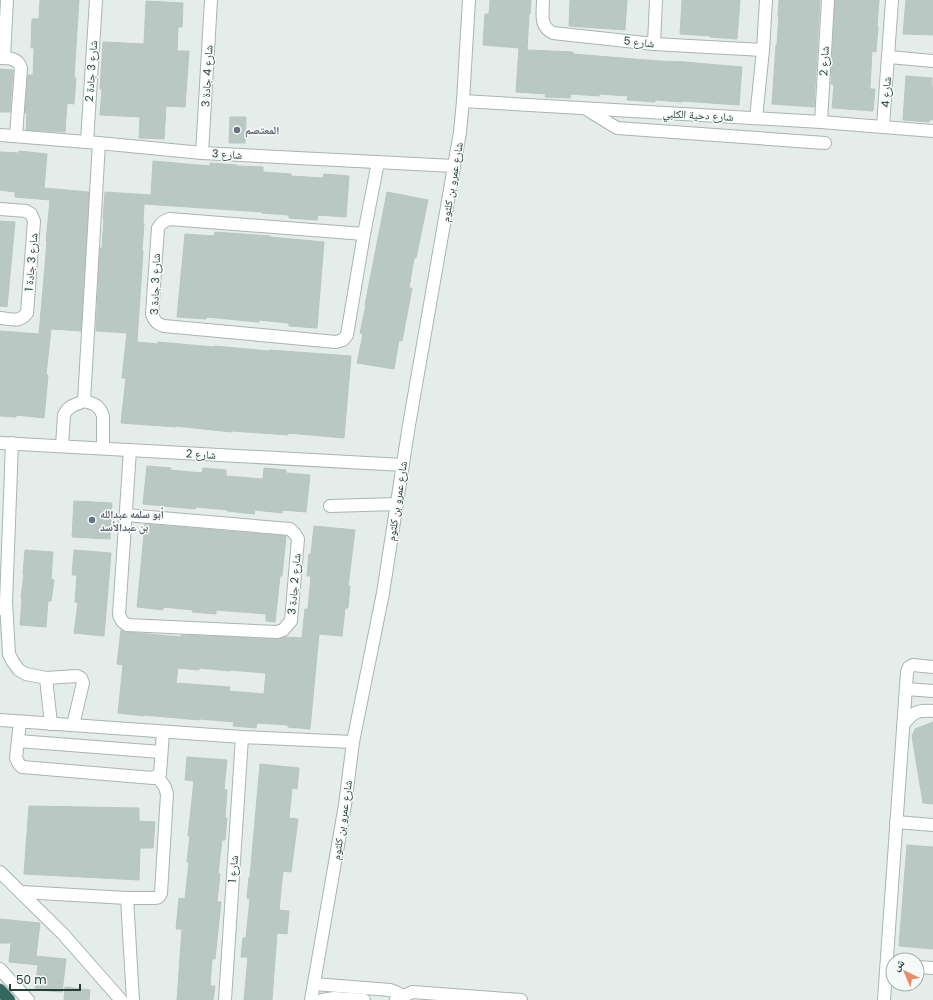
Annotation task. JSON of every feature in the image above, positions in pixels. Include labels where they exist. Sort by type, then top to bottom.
[{"type":"highway","points":[[0,990],[9,1000]]},
{"type":"street","points":[[7,0],[2,58],[14,59],[19,62],[21,68],[16,136]]},
{"type":"street","name":"شارع 3 جادة 2","points":[[87,142],[96,0]]},
{"type":"street","name":"شارع 4 جادة 3","points":[[202,153],[211,0]]},
{"type":"street","name":"شارع عمرو بن كلثوم","points":[[311,1000],[345,805],[353,742],[383,593],[409,425],[460,132],[469,0]]},
{"type":"street","name":"شارع 5","points":[[543,0],[543,22],[545,27],[553,33],[654,44],[763,50]]},
{"type":"street","points":[[654,44],[656,0]]},
{"type":"street","points":[[756,118],[763,50],[766,0]]},
{"type":"street","name":"شارع 2","points":[[821,122],[828,0]]},
{"type":"street","name":"شارع 4","points":[[883,126],[892,0]]},
{"type":"street","points":[[889,57],[933,61]]},
{"type":"street","name":"شارع دحية الكلبي","points":[[463,100],[883,126],[933,131]]},
{"type":"street","points":[[585,108],[617,128],[825,143]]},
{"type":"street","name":"شارع 3","points":[[0,136],[16,136],[202,153],[454,166]]},
{"type":"street","points":[[84,401],[99,143]]},
{"type":"street","name":"شارع 3 جادة 3","points":[[364,234],[170,219],[166,220],[162,222],[158,228],[152,314],[153,319],[164,326],[340,342],[347,335],[378,162]]},
{"type":"street","name":"شارع 3 جادة 1","points":[[0,209],[26,211],[31,214],[34,221],[27,313],[24,317],[18,320],[0,318]]},
{"type":"street","points":[[62,446],[64,415],[72,406],[84,401],[97,406],[103,416],[103,448]]},
{"type":"street","points":[[6,443],[3,606],[10,654],[13,662],[19,670],[26,674],[46,678],[77,676],[81,678],[82,683],[73,725]]},
{"type":"street","name":"شارع 2","points":[[6,443],[403,466]]},
{"type":"street","name":"شارع 2 جادة 3","points":[[126,515],[290,530],[298,538],[291,621],[283,630],[277,632],[124,623],[119,614],[130,450]]},
{"type":"street","points":[[330,506],[397,504]]},
{"type":"street","points":[[884,1000],[907,672],[909,667],[913,665],[933,667]]},
{"type":"street","points":[[46,678],[51,724]]},
{"type":"street","points":[[905,692],[933,691]]},
{"type":"street","points":[[905,692],[912,703],[920,710],[933,711]]},
{"type":"street","points":[[903,725],[920,710]]},
{"type":"street","points":[[0,720],[242,737],[353,742]]},
{"type":"street","points":[[20,722],[16,758],[22,767],[153,778],[160,774],[163,732]]},
{"type":"street","name":"شارع 1","points":[[225,1000],[242,737]]},
{"type":"street","points":[[18,741],[161,752]]},
{"type":"street","points":[[21,892],[127,898],[158,898],[161,893],[167,794],[165,787],[157,776]]},
{"type":"street","points":[[896,822],[933,825]]},
{"type":"street","points":[[0,872],[63,934],[121,1000]]},
{"type":"street","points":[[127,898],[133,1000]]},
{"type":"street","points":[[0,969],[28,1000]]},
{"type":"street","points":[[314,984],[390,990],[395,992],[401,999],[405,995],[412,992],[521,1000]]},
{"type":"street","points":[[322,1000],[334,998],[364,1000]]},
{"type":"building","points":[[40,0],[79,0],[74,78],[76,78],[74,104],[67,103],[65,132],[26,130],[27,113],[25,113],[28,75],[33,75],[34,48],[31,48],[32,19],[39,19]]},
{"type":"building","points":[[490,0],[531,0],[527,50],[573,52],[573,54],[742,67],[739,105],[682,101],[655,100],[655,102],[627,100],[628,96],[599,94],[599,96],[571,94],[570,98],[545,97],[546,94],[516,92],[519,48],[483,45],[485,14],[489,14]]},
{"type":"building","points":[[570,0],[627,0],[625,30],[569,26]]},
{"type":"building","points":[[682,0],[740,0],[737,39],[680,34]]},
{"type":"building","points":[[779,0],[820,0],[814,107],[772,104]]},
{"type":"building","points":[[835,0],[879,0],[876,52],[872,51],[870,89],[875,89],[873,111],[832,108],[834,85],[831,84]]},
{"type":"building","points":[[906,0],[933,0],[933,35],[903,34]]},
{"type":"building","points":[[146,1],[183,3],[182,27],[178,27],[177,51],[189,51],[185,107],[166,106],[164,139],[139,138],[140,117],[100,115],[103,42],[144,44]]},
{"type":"building","points":[[0,69],[13,70],[10,112],[0,112]]},
{"type":"building","points":[[906,76],[932,78],[933,120],[929,120],[929,122],[903,120]]},
{"type":"building","name":"المعتصم","points":[[230,117],[246,117],[245,143],[229,143]]},
{"type":"building","points":[[19,151],[47,154],[44,188],[89,192],[81,331],[51,329],[46,375],[48,375],[44,418],[16,415],[16,417],[0,416],[0,331],[39,334],[50,200],[15,197],[15,192],[0,190],[0,152],[19,153]]},
{"type":"building","points":[[153,161],[210,166],[210,163],[263,167],[263,172],[291,174],[291,176],[323,178],[324,174],[349,176],[346,217],[318,215],[317,220],[289,218],[289,215],[262,212],[144,204],[143,251],[137,342],[158,344],[158,342],[351,356],[344,438],[288,433],[288,435],[231,432],[176,426],[121,423],[126,378],[122,378],[127,333],[96,331],[100,248],[102,248],[105,192],[151,195]]},
{"type":"building","points":[[387,192],[428,200],[416,258],[414,258],[409,288],[412,288],[402,341],[399,340],[394,369],[357,363],[363,334],[360,333]]},
{"type":"building","points":[[0,221],[15,222],[7,307],[0,306]]},
{"type":"building","points":[[215,232],[324,242],[317,328],[289,326],[289,323],[259,320],[259,322],[206,317],[206,319],[177,317],[185,234],[214,236]]},
{"type":"building","points":[[147,466],[202,473],[203,468],[226,470],[226,476],[263,479],[264,468],[286,470],[286,473],[310,475],[306,512],[282,510],[282,513],[255,510],[254,514],[196,507],[195,509],[143,504]]},
{"type":"building","name":"أبو سلمه عبدالله بن عبدالأسد","points":[[74,501],[112,503],[110,539],[72,537]]},
{"type":"building","points":[[145,524],[286,536],[275,622],[266,621],[266,614],[216,610],[216,614],[163,607],[163,610],[137,607]]},
{"type":"building","points":[[314,526],[355,530],[348,586],[350,586],[348,608],[345,608],[342,636],[319,634],[310,729],[288,727],[288,725],[257,723],[256,728],[233,726],[234,722],[118,713],[123,665],[117,664],[121,630],[127,632],[181,637],[181,635],[277,639],[284,637],[302,638],[305,609],[308,609],[311,576],[307,576],[309,554],[311,554]],"holes":[[[178,668],[199,670],[199,668],[266,673],[264,694],[229,691],[230,687],[176,683]]]},
{"type":"building","points":[[25,550],[53,552],[51,579],[54,580],[51,601],[48,601],[46,627],[20,625]]},
{"type":"building","points":[[74,550],[111,553],[104,636],[74,633],[78,603],[75,602],[77,575],[72,575]]},
{"type":"building","points":[[933,722],[933,804],[923,803],[912,736],[915,729]]},
{"type":"building","points":[[187,757],[227,760],[224,789],[227,790],[225,818],[227,818],[225,840],[222,840],[218,874],[220,874],[217,902],[221,902],[215,959],[212,959],[210,986],[215,986],[213,1000],[177,1000],[182,929],[176,929],[179,898],[185,899],[189,862],[187,862],[190,836],[188,836],[194,781],[185,780]]},
{"type":"building","points":[[260,764],[299,768],[297,789],[292,788],[289,818],[298,819],[291,872],[283,871],[279,910],[289,911],[287,934],[277,933],[272,1000],[244,1000],[248,957],[241,957],[243,938],[246,938],[250,899],[247,898]]},
{"type":"building","points":[[29,806],[139,808],[139,821],[155,822],[153,848],[140,848],[139,880],[24,874]]},
{"type":"building","points":[[907,845],[933,847],[933,949],[899,946]]},
{"type":"building","points":[[0,919],[40,923],[36,956],[66,959],[62,992],[35,990],[38,965],[9,962],[11,943],[0,943]]},
{"type":"building","points":[[65,987],[90,990],[89,1000],[64,1000]]},
{"type":"place","name":"المعتصم","points":[[237,130]]},
{"type":"place","name":"أبو سلمه عبدالله بن عبدالأسد","points":[[92,520]]}]
